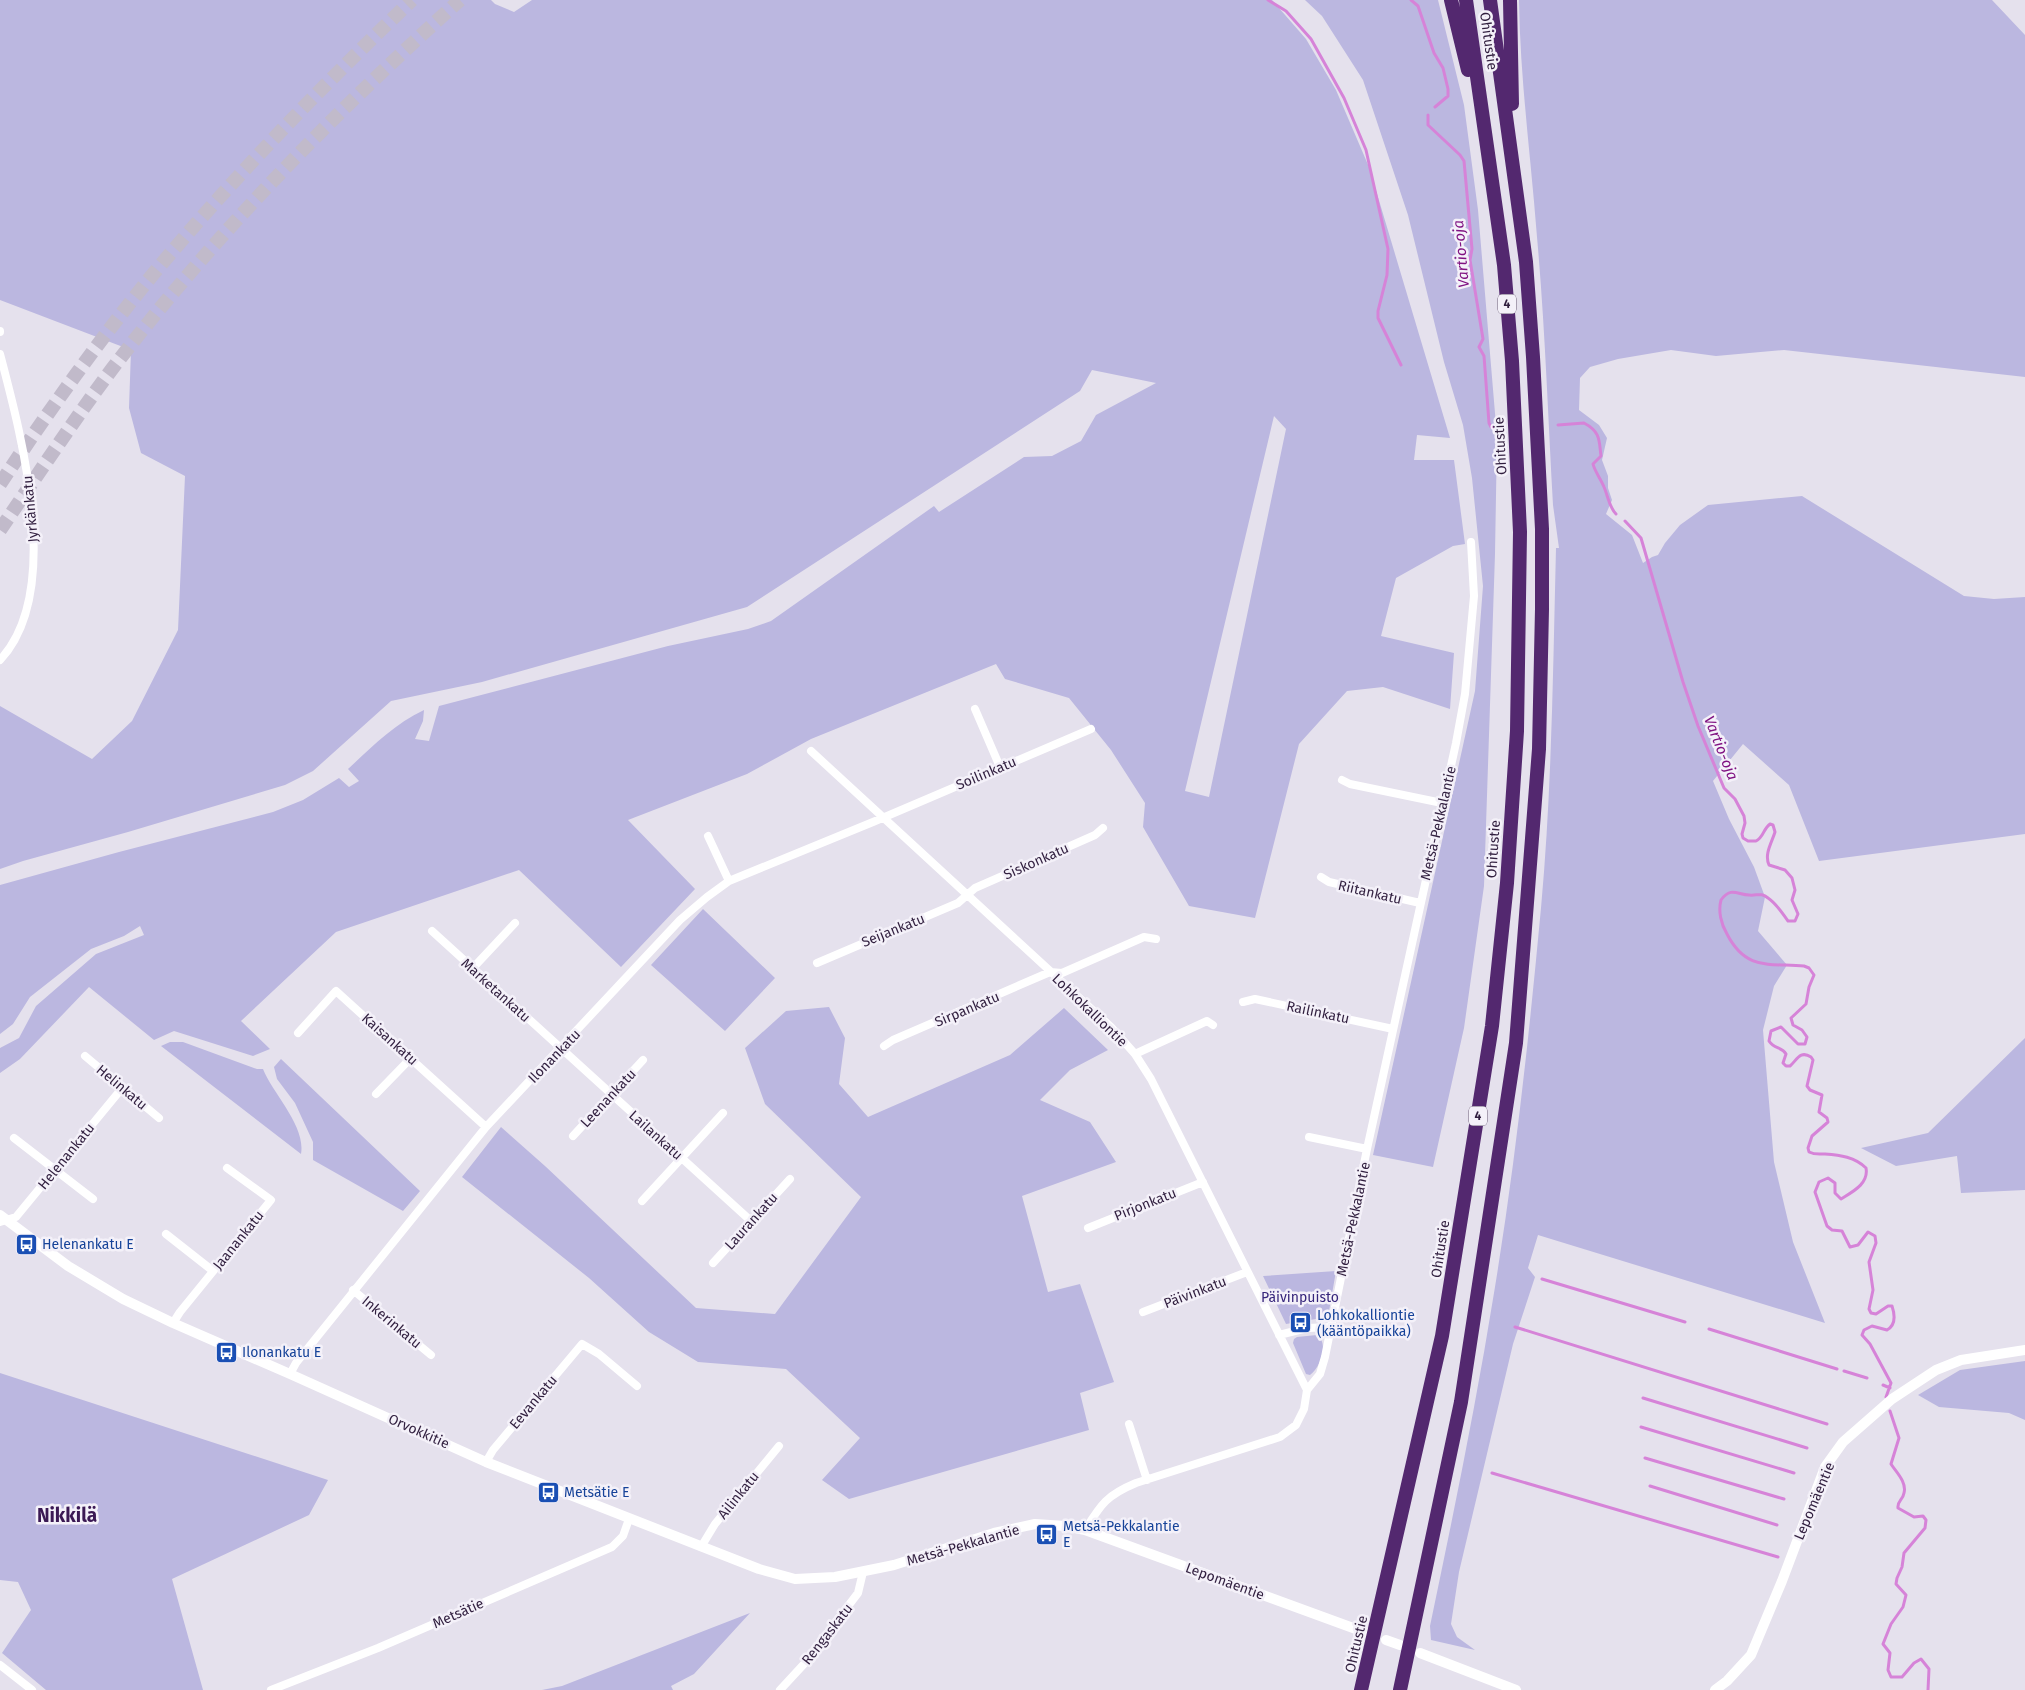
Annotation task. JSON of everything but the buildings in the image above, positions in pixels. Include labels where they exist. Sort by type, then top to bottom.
[{"type":"highway","points":[[1451,0],[1489,156]]},
{"type":"highway","name":"Ohitustie","points":[[1361,1690],[1442,1336],[1492,1026],[1507,884],[1517,732],[1520,532],[1512,361],[1504,265],[1466,0]]},
{"type":"highway","name":"Ohitustie","points":[[1400,1690],[1459,1412],[1472,1341],[1516,1043],[1530,885],[1539,749],[1542,529],[1532,338],[1526,262],[1490,0]]},
{"type":"highway","points":[[1510,0],[1512,160]]},
{"type":"street","name":"Jyrkänkatu","points":[[0,354],[26,467],[32,500],[34,531],[31,580],[25,617],[12,645],[0,660]]},
{"type":"street","name":"Metsä-Pekkalantie","points":[[863,1572],[894,1565],[994,1533],[1034,1524],[1065,1526],[1085,1530],[1098,1509],[1116,1491],[1280,1437],[1296,1425],[1304,1409],[1307,1390],[1320,1374],[1456,743],[1465,694],[1474,596],[1471,542]]},
{"type":"street","points":[[976,709],[1000,767]]},
{"type":"street","name":"Soilinkatu","points":[[882,818],[1091,729]]},
{"type":"street","name":"Lohkokalliontie","points":[[810,751],[1110,1027],[1135,1054],[1151,1079],[1307,1390]]},
{"type":"street","points":[[1342,780],[1350,784],[1442,803]]},
{"type":"street","name":"Ilonankatu","points":[[290,1374],[296,1363],[353,1290],[486,1127],[680,920],[707,897],[729,882],[882,818]]},
{"type":"street","name":"Siskonkatu","points":[[967,894],[975,888],[1095,835],[1103,828]]},
{"type":"street","points":[[708,836],[729,882]]},
{"type":"street","name":"Riitankatu","points":[[1321,877],[1329,882],[1420,903]]},
{"type":"street","name":"Seijankatu","points":[[817,963],[958,903],[967,894]]},
{"type":"street","points":[[472,969],[515,923]]},
{"type":"street","name":"Marketankatu","points":[[432,931],[561,1049]]},
{"type":"street","name":"Sirpankatu","points":[[884,1046],[893,1040],[1050,972],[1062,973],[1144,937],[1156,938]]},
{"type":"street","name":"Kaisankatu","points":[[298,1033],[336,990],[486,1127]]},
{"type":"street","name":"Railinkatu","points":[[1243,1002],[1256,999],[1393,1029]]},
{"type":"street","points":[[1135,1054],[1207,1021],[1213,1025]]},
{"type":"street","name":"Lailankatu","points":[[561,1049],[751,1221]]},
{"type":"street","name":"Helinkatu","points":[[85,1056],[159,1118]]},
{"type":"street","points":[[376,1094],[411,1058]]},
{"type":"street","name":"Leenankatu","points":[[574,1136],[644,1060]]},
{"type":"street","name":"Helenankatu","points":[[2,1219],[16,1217],[124,1087]]},
{"type":"street","points":[[642,1201],[724,1113]]},
{"type":"street","points":[[1309,1137],[1367,1149]]},
{"type":"street","points":[[14,1138],[92,1199]]},
{"type":"street","name":"Jaanankatu","points":[[173,1323],[271,1200],[227,1168]]},
{"type":"street","name":"Laurankatu","points":[[713,1263],[790,1179]]},
{"type":"street","name":"Pirjonkatu","points":[[1088,1228],[1202,1182]]},
{"type":"street","name":"Orvokkitie","points":[[2,1219],[68,1266],[123,1299],[486,1462],[759,1569],[795,1579],[835,1577],[863,1572]]},
{"type":"street","points":[[166,1234],[213,1271]]},
{"type":"street","name":"Päivinkatu","points":[[1143,1312],[1247,1272]]},
{"type":"street","name":"Inkerinkatu","points":[[353,1290],[431,1355]]},
{"type":"street","points":[[1279,1335],[1307,1328],[1331,1327]]},
{"type":"street","name":"Eevankatu","points":[[486,1462],[493,1450],[582,1344],[599,1354],[638,1386]]},
{"type":"street","name":"Lepomäentie","points":[[1715,1690],[1727,1681],[1751,1655],[1782,1581],[1825,1467],[1843,1442],[1892,1399],[1936,1370],[1961,1360],[2025,1350]]},
{"type":"street","points":[[1129,1424],[1147,1480]]},
{"type":"street","name":"Ailinkatu","points":[[701,1547],[715,1524],[779,1446]]},
{"type":"street","name":"Metsätie","points":[[271,1690],[378,1648],[612,1548],[623,1536],[629,1518]]},
{"type":"street","name":"Lepomäentie","points":[[1085,1530],[1364,1632]]},
{"type":"street","name":"Rengaskatu","points":[[780,1690],[804,1664],[858,1593],[863,1572]]},
{"type":"street","points":[[1386,1640],[1400,1645]]},
{"type":"street","points":[[1420,1653],[1516,1690]]},
{"type":"street","points":[[0,1665],[32,1690]]},
{"type":"green space","points":[[0,0],[491,0],[495,4],[514,12],[532,0],[1272,0],[1306,39],[1336,90],[1369,167],[1450,438],[1417,435],[1414,460],[1454,460],[1465,544],[1453,546],[1396,578],[1381,636],[1454,653],[1450,709],[1383,687],[1347,691],[1299,744],[1255,918],[1189,906],[1143,827],[1145,803],[1111,750],[1069,698],[1005,679],[996,664],[811,739],[747,774],[628,820],[695,889],[621,967],[519,870],[336,932],[241,1021],[270,1049],[253,1056],[174,1031],[154,1040],[89,987],[20,1059],[0,1073],[0,1048],[19,1038],[36,1006],[96,954],[144,935],[140,926],[124,936],[91,949],[30,997],[13,1024],[0,1034],[0,885],[273,812],[303,800],[339,778],[349,787],[359,781],[348,769],[393,729],[424,710],[423,721],[415,739],[429,741],[439,706],[668,646],[748,629],[771,621],[934,506],[939,512],[1024,457],[1052,456],[1081,441],[1096,415],[1156,383],[1092,370],[1080,391],[747,607],[482,682],[391,701],[313,771],[285,785],[0,869],[0,706],[92,759],[132,721],[178,630],[185,476],[141,453],[129,408],[131,350],[0,300]],"holes":[[[1274,416],[1286,429],[1209,797],[1185,791]]]},
{"type":"green space","points":[[1305,0],[1438,0],[1464,105],[1478,210],[1497,437],[1484,886],[1464,1028],[1433,1167],[1373,1155],[1475,691],[1483,586],[1472,478],[1463,425],[1444,362],[1408,215],[1363,80],[1322,16]]},
{"type":"green space","points":[[1519,0],[1992,0],[2025,35],[2025,377],[1784,350],[1716,356],[1671,350],[1618,359],[1590,367],[1580,378],[1579,410],[1599,425],[1607,438],[1602,460],[1608,476],[1608,488],[1612,500],[1606,514],[1632,535],[1643,563],[1658,555],[1680,525],[1708,505],[1802,496],[1964,596],[1994,599],[2025,597],[2025,834],[1819,861],[1789,785],[1743,744],[1713,781],[1729,819],[1754,867],[1765,897],[1758,931],[1787,965],[1774,986],[1763,1030],[1774,1162],[1793,1242],[1825,1323],[1538,1235],[1528,1268],[1535,1277],[1513,1344],[1459,1572],[1451,1624],[1457,1637],[1475,1650],[1431,1640],[1430,1626],[1487,1335],[1509,1197],[1521,1101],[1545,863],[1556,548],[1559,548],[1553,505],[1542,304],[1524,89]]},
{"type":"green space","points":[[703,909],[775,978],[725,1031],[651,965]]},
{"type":"green space","points":[[829,1007],[845,1038],[839,1084],[868,1117],[1010,1055],[1064,1008],[1108,1050],[1070,1070],[1040,1100],[1090,1122],[1116,1162],[1022,1196],[1048,1292],[1080,1284],[1114,1382],[1080,1393],[1089,1430],[849,1499],[822,1480],[860,1438],[786,1369],[698,1362],[649,1332],[589,1278],[462,1177],[501,1127],[696,1308],[775,1314],[861,1197],[765,1104],[745,1048],[786,1011]]},
{"type":"green space","points":[[2025,1038],[2025,1190],[1961,1193],[1957,1156],[1896,1166],[1861,1148],[1928,1133]]},
{"type":"green space","points":[[170,1042],[183,1042],[257,1069],[263,1069],[299,1132],[301,1154],[161,1046]]},
{"type":"green space","points":[[281,1059],[420,1191],[403,1211],[313,1160],[313,1142],[295,1103],[277,1079],[274,1067]]},
{"type":"green space","name":"Päivinpuisto","points":[[1336,1271],[1328,1317],[1286,1324],[1263,1276]]},
{"type":"green space","points":[[1317,1335],[1323,1344],[1322,1355],[1310,1375],[1306,1374],[1293,1343],[1297,1337]]},
{"type":"green space","points":[[2025,1361],[2025,1420],[2009,1413],[1939,1407],[1918,1395],[1960,1370]]},
{"type":"green space","points":[[0,1373],[328,1480],[309,1515],[172,1579],[203,1690],[46,1690],[2,1653],[31,1610],[18,1582],[0,1580]]},
{"type":"green space","points":[[750,1613],[694,1674],[671,1686],[673,1690],[542,1690],[562,1686]]},
{"type":"waterway","points":[[1268,0],[1286,11],[1311,39],[1344,98],[1366,150],[1388,249],[1387,275],[1378,318],[1401,365]]},
{"type":"waterway","name":"Vartio-oja","points":[[1411,0],[1418,6],[1434,53],[1443,68],[1448,89],[1448,96],[1435,107]]},
{"type":"waterway","name":"Vartio-oja","points":[[1428,115],[1428,125],[1464,161],[1472,249],[1470,260],[1483,339],[1479,347],[1484,356],[1489,423],[1491,427],[1497,428]]},
{"type":"waterway","name":"Vartio-oja","points":[[1558,425],[1584,423],[1590,426],[1596,433],[1601,456],[1593,464],[1610,505],[1616,514]]},
{"type":"waterway","name":"Vartio-oja","points":[[1625,521],[1641,538],[1683,682],[1698,726],[1724,788],[1735,799],[1744,816],[1743,838],[1748,841],[1756,841],[1770,824],[1773,825],[1775,832],[1767,857],[1769,865],[1785,870],[1792,878],[1795,890],[1792,900],[1798,914],[1795,921],[1788,921],[1777,906],[1766,896],[1745,895],[1735,892],[1728,893],[1721,900],[1721,917],[1725,930],[1734,946],[1750,960],[1760,963],[1804,966],[1809,968],[1814,975],[1809,987],[1806,1004],[1791,1018],[1793,1025],[1802,1030],[1807,1037],[1805,1044],[1798,1044],[1781,1027],[1771,1031],[1769,1041],[1786,1054],[1783,1063],[1786,1066],[1790,1066],[1801,1055],[1807,1055],[1813,1060],[1807,1086],[1810,1090],[1822,1095],[1819,1112],[1827,1118],[1828,1122],[1812,1136],[1808,1148],[1809,1152],[1847,1157],[1857,1161],[1866,1168],[1865,1179],[1859,1187],[1841,1199],[1835,1193],[1835,1183],[1828,1178],[1819,1182],[1815,1192],[1827,1226],[1832,1230],[1842,1231],[1850,1247],[1858,1245],[1868,1232],[1875,1236],[1876,1243],[1869,1262],[1873,1290],[1869,1309],[1871,1313],[1876,1314],[1888,1306],[1892,1306],[1894,1320],[1887,1330],[1872,1326],[1864,1330],[1862,1335],[1870,1344],[1891,1383],[1886,1397]]},
{"type":"waterway","points":[[1542,1279],[1685,1322]]},
{"type":"waterway","points":[[1515,1327],[1827,1424]]},
{"type":"waterway","points":[[1709,1329],[1837,1369]]},
{"type":"waterway","points":[[1844,1371],[1867,1378]]},
{"type":"waterway","name":"Vartio-oja","points":[[1883,1385],[1890,1388]]},
{"type":"waterway","points":[[1643,1398],[1807,1448]]},
{"type":"waterway","name":"Vartio-oja","points":[[1890,1411],[1899,1438],[1891,1464],[1903,1481],[1905,1489],[1898,1508],[1914,1517],[1923,1516],[1926,1520],[1925,1528],[1904,1553],[1902,1567],[1896,1584],[1906,1595],[1903,1607],[1891,1624],[1883,1644],[1890,1653],[1888,1670],[1891,1677],[1902,1677],[1914,1663],[1921,1659],[1929,1669],[1928,1690]]},
{"type":"waterway","points":[[1641,1427],[1794,1473]]},
{"type":"waterway","points":[[1645,1458],[1784,1499]]},
{"type":"waterway","points":[[1492,1473],[1778,1557]]},
{"type":"waterway","points":[[1650,1486],[1777,1525]]},
{"type":"tunnel","points":[[0,484],[94,350],[184,237],[279,133],[412,0]]},
{"type":"tunnel","points":[[0,530],[112,369],[192,270],[277,176],[367,86],[460,0]]},
{"type":"place","name":"Helenankatu E","points":[[26,1244]]},
{"type":"place","name":"Lohkokalliontie (kääntöpaikka)","points":[[1301,1323]]},
{"type":"place","name":"Ilonankatu E","points":[[226,1352]]},
{"type":"place","name":"Metsätie E","points":[[548,1492]]},
{"type":"place","name":"Metsä-Pekkalantie E","points":[[1047,1534]]},
{"type":"district","name":"Nikkilä","points":[[67,1515]]}]
